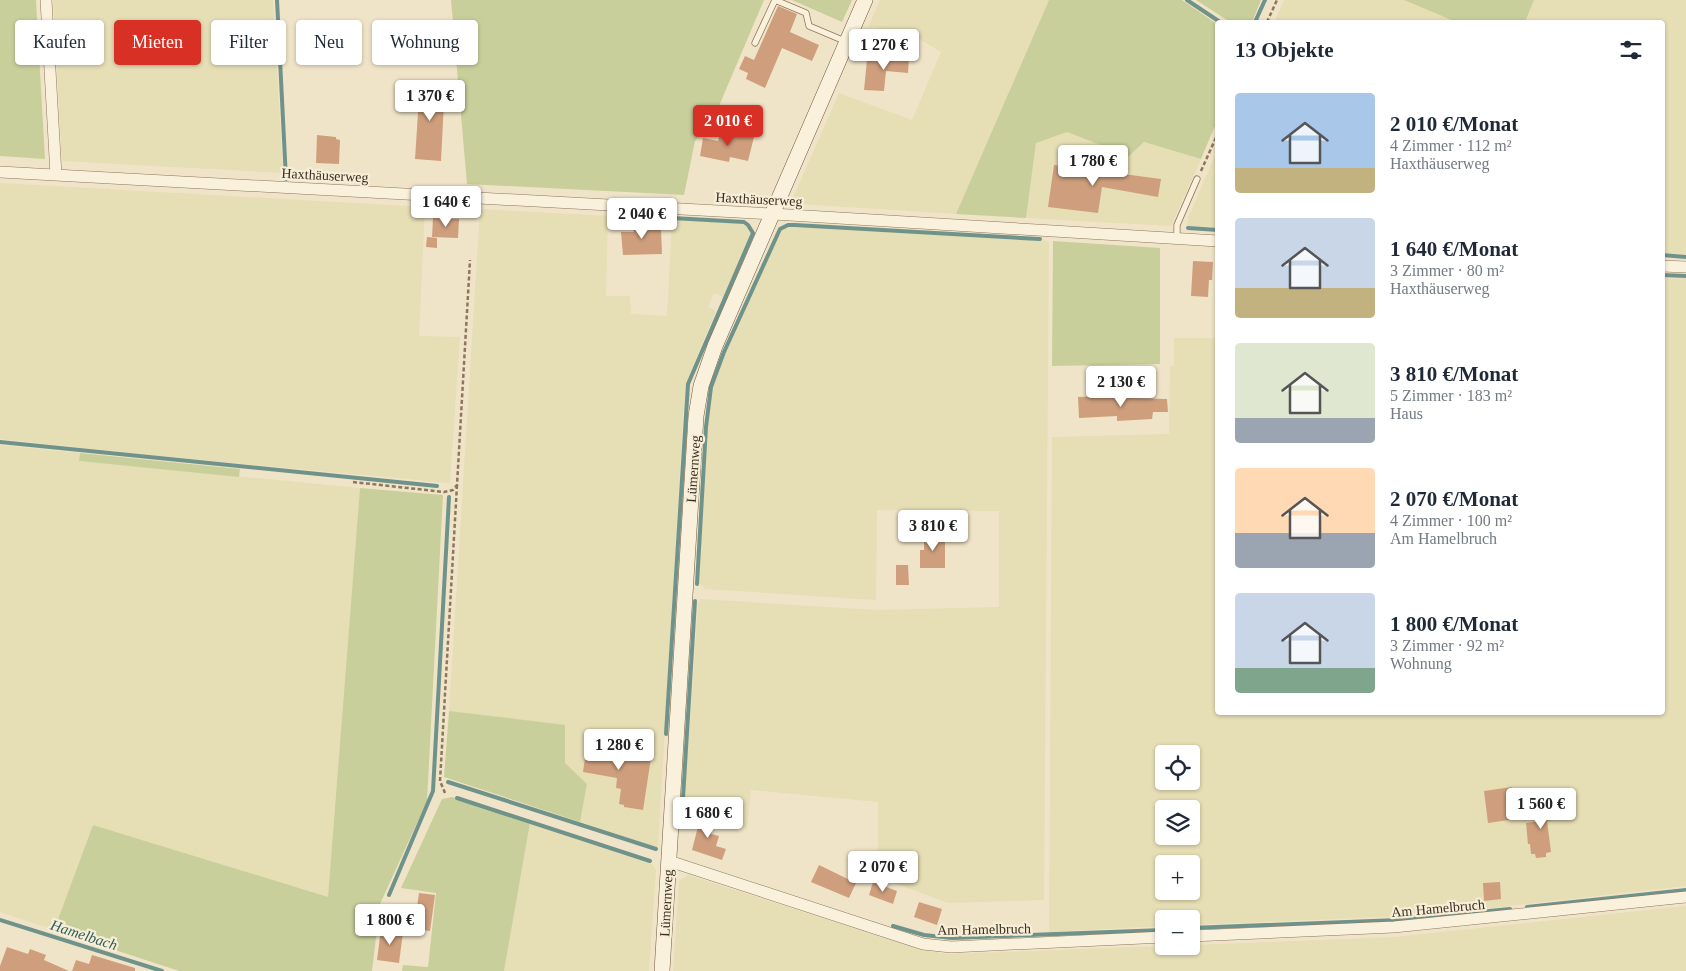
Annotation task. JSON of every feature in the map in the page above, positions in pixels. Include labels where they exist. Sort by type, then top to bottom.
[{"type":"street","points":[[46,0],[56,175]]},
{"type":"street","name":"Lümernweg","points":[[662,971],[694,446],[700,394],[715,346],[865,0]]},
{"type":"street","name":"Haxthäuserweg","points":[[0,172],[773,214],[1215,241]]},
{"type":"street","points":[[1665,266],[1686,267]]},
{"type":"street","name":"Am Hamelbruch","points":[[669,861],[923,944],[950,946],[1155,937]]},
{"type":"street","name":"Am Hamelbruch","points":[[1200,936],[1394,927],[1686,897]]},
{"type":"lane","points":[[755,43],[775,0],[806,14],[809,26],[847,42]]},
{"type":"lane","points":[[1177,239],[1177,225],[1197,179]]},
{"type":"path","points":[[1268,20],[1276,0]]},
{"type":"path","points":[[1197,179],[1215,140]]},
{"type":"path","points":[[445,793],[440,781],[470,260]]},
{"type":"path","points":[[353,482],[444,492],[452,490],[457,485]]},
{"type":"shaded area","points":[[53,0],[273,0],[274,20],[211,20],[211,65],[277,65],[283,173],[62,161],[57,65],[104,65],[104,20],[54,20]]},
{"type":"shaded area","points":[[880,0],[1049,0],[956,214],[800,204],[793,198],[839,93],[912,120],[941,52],[906,31],[868,27]]},
{"type":"shaded area","points":[[1284,0],[1404,0],[1451,20],[1275,20]]},
{"type":"shaded area","points":[[1534,0],[1686,0],[1686,254],[1665,253],[1665,20],[1526,20]]},
{"type":"shaded area","points":[[1067,132],[1129,156],[1143,142],[1201,159],[1171,226],[1026,218],[1036,142]]},
{"type":"shaded area","points":[[1215,156],[1215,227],[1187,226],[1188,218]]},
{"type":"shaded area","points":[[0,183],[425,207],[419,336],[460,337],[450,483],[168,457],[0,439]]},
{"type":"shaded area","points":[[480,209],[608,216],[606,296],[630,296],[631,314],[667,316],[672,219],[743,224],[751,233],[723,297],[714,293],[708,307],[716,311],[686,383],[658,848],[580,822],[587,784],[565,763],[449,711]]},
{"type":"shaded area","points":[[788,225],[1049,241],[1044,900],[948,903],[878,877],[878,802],[751,790],[747,829],[684,806],[698,605],[700,599],[876,610],[999,607],[999,511],[877,510],[876,600],[705,589],[699,583],[708,419],[712,388],[777,234]]},
{"type":"shaded area","points":[[1665,278],[1686,279],[1686,886],[1430,915],[1200,925],[1200,910],[1155,910],[1155,926],[1049,932],[1052,437],[1169,434],[1170,366],[1174,366],[1174,338],[1215,338],[1215,715],[1665,715]]},
{"type":"shaded area","points":[[0,445],[80,453],[79,461],[360,488],[328,898],[93,825],[54,930],[0,912]]},
{"type":"shaded area","points":[[530,823],[652,864],[656,870],[649,971],[504,971]]},
{"type":"shaded area","points":[[688,875],[922,950],[949,954],[1155,946],[1155,955],[1200,955],[1200,945],[1394,937],[1686,906],[1686,971],[673,971],[679,881]]},
{"type":"green space","points":[[0,0],[36,0],[37,20],[15,20],[15,65],[40,65],[45,159],[0,156]]},
{"type":"green space","points":[[451,0],[764,0],[716,113],[695,141],[684,195],[467,184],[457,65],[478,65],[478,20],[453,20]]},
{"type":"green space","points":[[792,0],[852,0],[842,22]]},
{"type":"green space","points":[[1049,0],[1182,0],[1215,23],[1215,126],[1201,159],[1144,142],[1129,156],[1067,132],[1036,143],[1026,218],[956,214]]},
{"type":"green space","points":[[1196,0],[1261,0],[1253,20],[1227,20]]},
{"type":"green space","points":[[1404,0],[1534,0],[1526,20],[1451,20]]},
{"type":"green space","points":[[1053,241],[1160,248],[1160,364],[1052,366]]},
{"type":"green space","points":[[80,453],[240,469],[239,477],[79,461]]},
{"type":"green space","points":[[360,488],[443,495],[427,801],[380,904],[372,971],[179,971],[54,930],[93,825],[328,897]]},
{"type":"green space","points":[[449,711],[565,725],[565,763],[587,784],[580,822],[444,777]]},
{"type":"green space","points":[[452,797],[530,823],[504,971],[402,971],[403,965],[428,967],[436,893],[401,888],[442,799]]},
{"type":"building","points":[[778,6],[797,14],[790,32],[819,45],[812,61],[782,48],[765,88],[746,79],[748,73],[739,69],[745,56],[754,60]]},
{"type":"building","points":[[887,55],[909,57],[908,73],[886,71],[884,91],[864,90],[867,60],[886,61]]},
{"type":"building","points":[[420,82],[445,83],[441,161],[415,159]]},
{"type":"building","points":[[721,129],[754,137],[748,161],[730,157],[729,162],[700,156],[703,138],[718,141]]},
{"type":"building","points":[[317,135],[336,137],[336,139],[340,140],[339,164],[316,163]]},
{"type":"building","points":[[1054,165],[1161,179],[1158,197],[1102,187],[1098,213],[1048,207]]},
{"type":"building","points":[[433,218],[459,219],[458,238],[432,237]]},
{"type":"building","points":[[646,218],[647,229],[661,228],[662,254],[623,255],[621,232],[634,232],[633,219]]},
{"type":"building","points":[[427,237],[437,238],[437,248],[426,247]]},
{"type":"building","points":[[1193,261],[1213,262],[1212,280],[1209,280],[1208,297],[1191,296]]},
{"type":"building","points":[[1103,396],[1103,398],[1130,396],[1131,398],[1167,399],[1168,412],[1153,412],[1152,419],[1117,421],[1117,416],[1079,418],[1078,397]]},
{"type":"building","points":[[924,535],[945,535],[945,568],[920,568],[920,550],[924,550]]},
{"type":"building","points":[[896,565],[908,565],[909,585],[896,585]]},
{"type":"building","points":[[588,737],[614,741],[613,752],[651,758],[643,810],[624,807],[624,805],[619,804],[621,789],[616,788],[617,778],[583,772]]},
{"type":"building","points":[[1512,787],[1516,819],[1488,823],[1484,791]]},
{"type":"building","points":[[1553,797],[1556,819],[1547,821],[1551,852],[1546,853],[1546,857],[1536,858],[1535,854],[1531,854],[1530,844],[1528,844],[1526,823],[1543,821],[1541,799]]},
{"type":"building","points":[[701,815],[716,820],[711,834],[719,836],[716,846],[726,849],[722,860],[692,850]]},
{"type":"building","points":[[819,865],[856,883],[849,898],[811,882]]},
{"type":"building","points":[[873,882],[897,891],[893,904],[869,895]]},
{"type":"building","points":[[1500,882],[1501,899],[1484,901],[1483,883]]},
{"type":"building","points":[[419,893],[435,895],[430,931],[414,929]]},
{"type":"building","points":[[919,902],[942,909],[937,925],[914,917]]},
{"type":"building","points":[[381,929],[403,932],[399,963],[377,960]]},
{"type":"building","points":[[7,947],[28,954],[30,949],[46,955],[44,960],[69,971],[0,971]]},
{"type":"building","points":[[92,955],[135,968],[135,971],[72,971],[76,960],[89,964]]},
{"type":"waterway","points":[[277,0],[286,179]]},
{"type":"waterway","points":[[1187,0],[1217,20]]},
{"type":"waterway","points":[[1256,20],[1265,0]]},
{"type":"waterway","points":[[666,734],[688,384],[753,233],[744,222],[672,218]]},
{"type":"waterway","points":[[697,584],[706,427],[711,387],[724,352],[780,229],[788,225],[795,225],[1040,239]]},
{"type":"waterway","points":[[1188,228],[1215,230]]},
{"type":"waterway","points":[[1665,255],[1686,257]]},
{"type":"waterway","points":[[1665,275],[1686,276]]},
{"type":"waterway","points":[[0,442],[437,486]]},
{"type":"waterway","points":[[389,895],[433,791],[449,497]]},
{"type":"waterway","points":[[683,798],[695,601]]},
{"type":"waterway","points":[[448,782],[656,849]]},
{"type":"waterway","points":[[457,798],[650,861]]},
{"type":"waterway","points":[[1527,907],[1686,890]]},
{"type":"waterway","points":[[1200,928],[1398,920],[1510,909]]},
{"type":"waterway","name":"Hamelbach","points":[[0,920],[162,971]]},
{"type":"waterway","points":[[893,926],[924,935],[952,938],[1155,930]]}]
